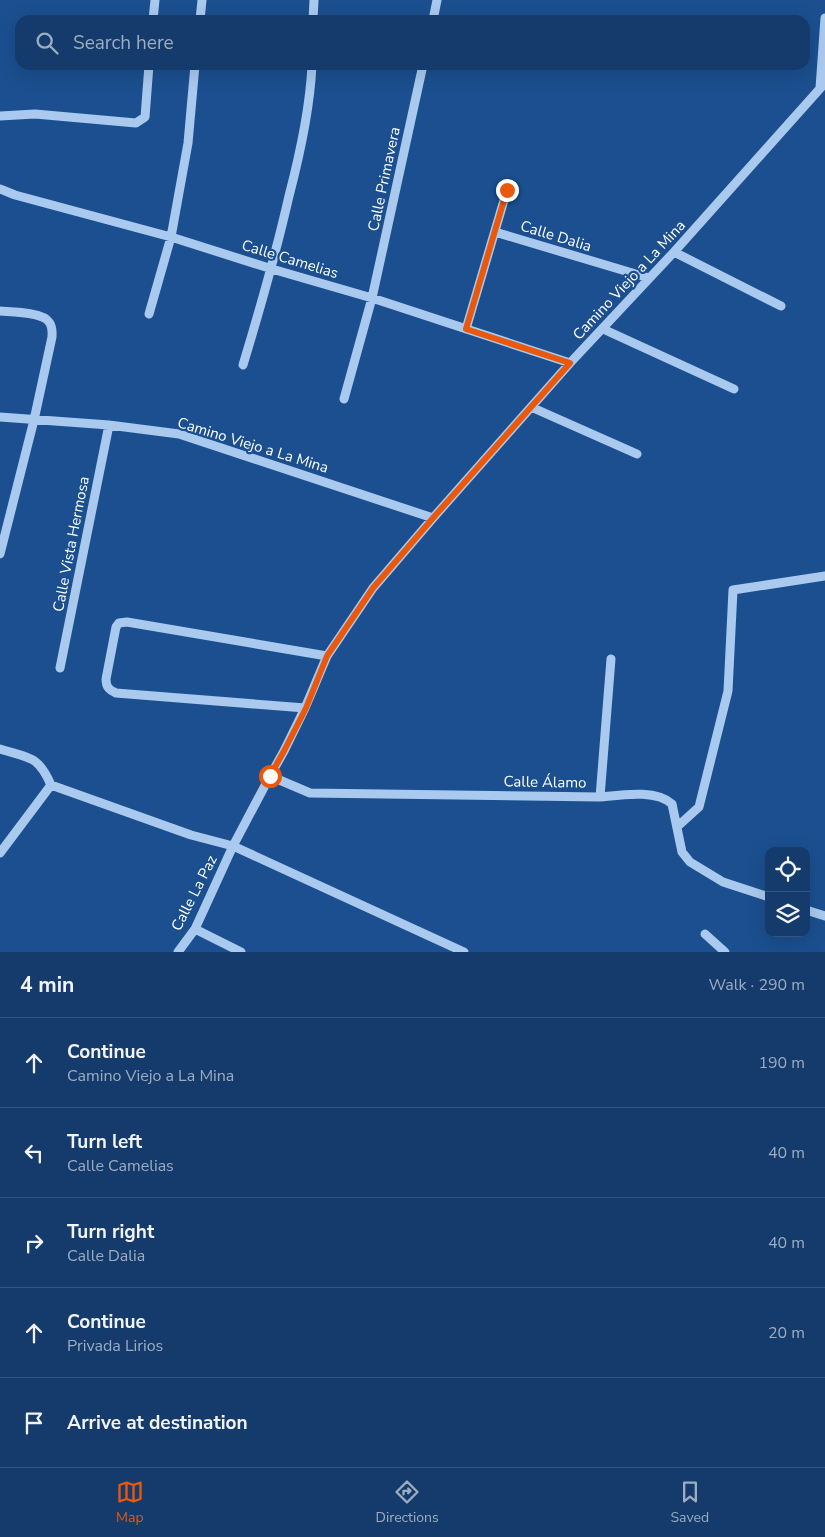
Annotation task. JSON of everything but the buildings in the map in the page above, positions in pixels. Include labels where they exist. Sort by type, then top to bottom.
[{"type":"street","points":[[154,15],[155,0]]},
{"type":"street","points":[[200,15],[202,0]]},
{"type":"street","points":[[313,15],[314,0]]},
{"type":"street","points":[[434,15],[437,0]]},
{"type":"street","points":[[823,86],[825,18]]},
{"type":"street","points":[[0,116],[35,114],[136,123],[145,117],[149,70]]},
{"type":"street","points":[[149,314],[171,237],[188,142],[195,70]]},
{"type":"street","points":[[242,365],[272,269],[300,154],[312,70]]},
{"type":"street","name":"Calle Primavera","points":[[344,399],[372,298],[422,70]]},
{"type":"street","name":"Camino Viejo a La Mina","points":[[233,846],[306,708],[327,656],[373,588],[570,363],[674,252],[823,86]]},
{"type":"street","name":"Calle Camelias","points":[[0,189],[15,195],[171,237],[372,298],[570,363]]},
{"type":"street","points":[[466,329],[507,190]]},
{"type":"street","name":"Calle Dalia","points":[[495,232],[649,278]]},
{"type":"street","points":[[674,252],[782,306]]},
{"type":"street","points":[[0,311],[42,316],[49,321],[52,328],[52,338],[34,420],[4,518],[0,554]]},
{"type":"street","points":[[603,329],[734,389]]},
{"type":"street","points":[[531,407],[637,454]]},
{"type":"street","name":"Camino Viejo a La Mina","points":[[0,417],[109,425],[179,434],[433,518]]},
{"type":"street","name":"Calle Vista Hermosa","points":[[60,668],[109,425]]},
{"type":"street","points":[[678,826],[699,807],[728,691],[733,590],[825,576]]},
{"type":"street","points":[[306,708],[116,693],[111,691],[107,687],[106,680],[116,627],[119,623],[127,622],[327,656]]},
{"type":"street","points":[[600,797],[611,659]]},
{"type":"street","points":[[0,749],[34,760],[44,769],[51,785],[191,835],[233,846],[464,952]]},
{"type":"street","name":"Calle Álamo","points":[[270,776],[310,793],[658,796],[666,798],[672,804],[682,852],[690,862],[723,882],[765,896]]},
{"type":"street","points":[[0,852],[4,843],[51,785]]},
{"type":"street","name":"Calle La Paz","points":[[178,952],[194,928],[233,846]]},
{"type":"street","points":[[810,911],[825,916]]},
{"type":"street","points":[[194,928],[241,952]]},
{"type":"street","points":[[705,934],[726,952]]},
{"type":"route","points":[[270,776],[306,708],[327,656],[373,588],[570,363],[466,329],[507,190]]}]
